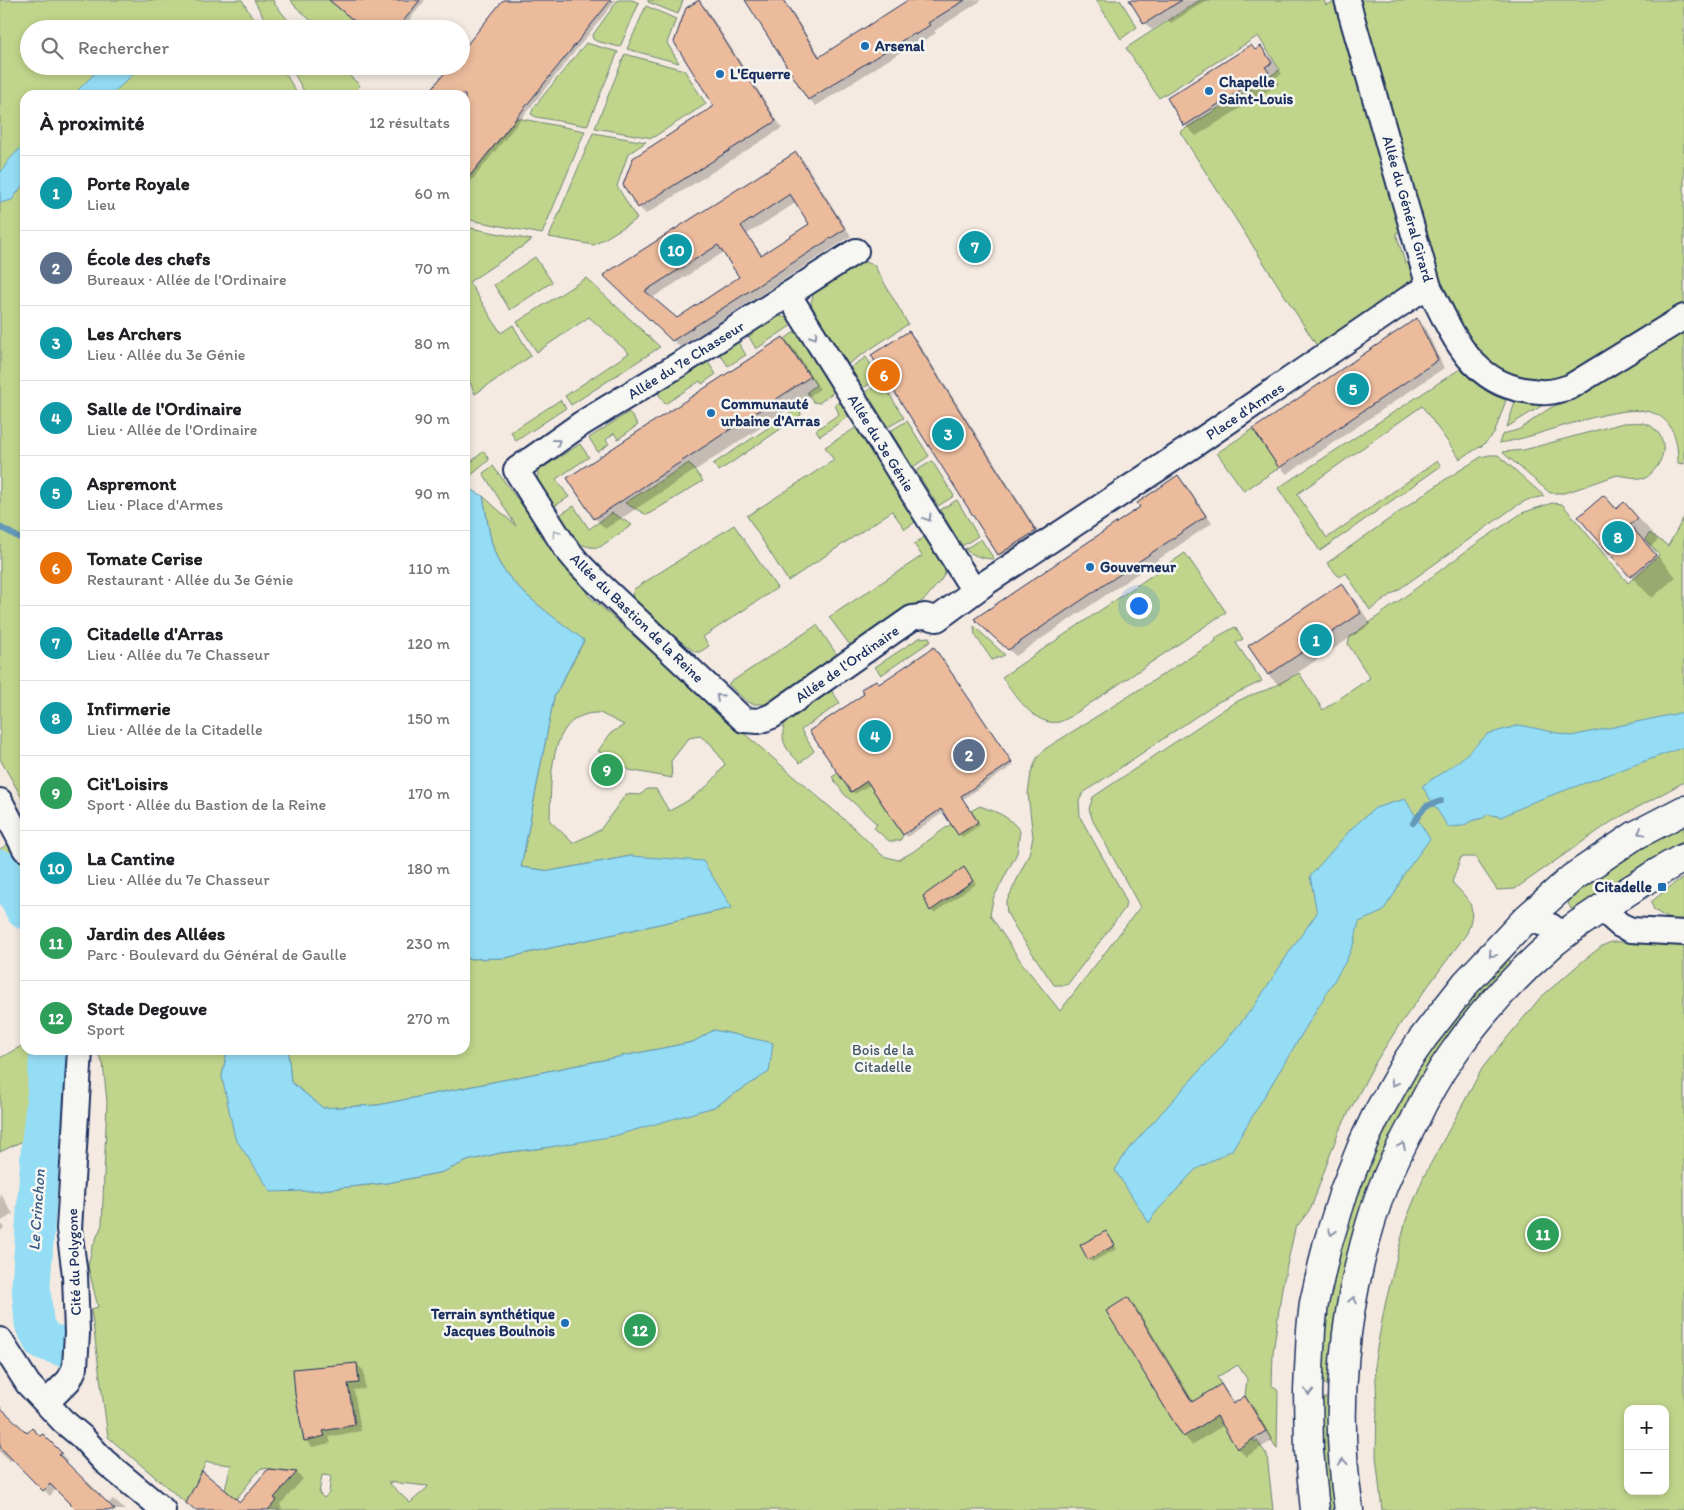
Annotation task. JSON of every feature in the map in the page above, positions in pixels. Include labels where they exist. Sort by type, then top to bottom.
[{"type":"main road","points":[[1315,1510],[1309,1451],[1308,1392],[1314,1304],[1344,1191],[1364,1141],[1406,1062],[1422,1038],[1466,983],[1526,919],[1572,878],[1634,836],[1684,810]]},
{"type":"main road","points":[[1349,1510],[1342,1460],[1344,1362],[1352,1300],[1376,1204],[1407,1134],[1451,1055],[1487,1010],[1518,977],[1562,936],[1655,874],[1684,858]]},
{"type":"street","name":"Allée du Général Girard","points":[[1347,0],[1430,287],[1450,328],[1467,356],[1477,367],[1489,377],[1515,388],[1546,392],[1570,387],[1684,317]]},
{"type":"street","name":"Allée du 7e Chasseur","points":[[516,470],[581,424],[690,358],[856,251]]},
{"type":"street","name":"Place d'Armes","points":[[937,619],[974,590],[1059,536],[1321,360],[1415,294],[1430,287]]},
{"type":"street","name":"Allée du 3e Génie","points":[[788,294],[974,590]]},
{"type":"street","name":"Allée du Bastion de la Reine","points":[[516,470],[561,541],[580,565],[744,720],[759,721]]},
{"type":"street","name":"Allée de l'Ordinaire","points":[[759,721],[772,716],[912,618],[925,616],[937,619]]},
{"type":"street","points":[[0,801],[20,839]]},
{"type":"street","points":[[1602,909],[1620,925],[1631,930],[1684,933]]},
{"type":"street","points":[[1526,919],[1551,926],[1562,936]]},
{"type":"street","name":"Cité du Polygone","points":[[46,1404],[69,1380],[75,1367],[77,1333],[75,1275],[69,1229],[80,1055]]},
{"type":"street","points":[[0,1340],[28,1384],[46,1404],[104,1461],[163,1510]]},
{"type":"green space","points":[[0,0],[242,0],[254,20],[20,20],[20,75],[286,75],[295,90],[20,90],[20,794],[0,759]]},
{"type":"green space","points":[[254,0],[273,0],[288,20],[265,20]]},
{"type":"green space","points":[[291,0],[329,0],[353,20],[310,20]]},
{"type":"green space","points":[[618,0],[632,0],[639,3],[620,47],[596,41],[592,36]]},
{"type":"green space","points":[[648,0],[683,0],[678,14],[648,2]]},
{"type":"green space","points":[[1096,0],[1120,0],[1137,27],[1121,39]]},
{"type":"green space","points":[[1200,0],[1324,0],[1326,5],[1337,1],[1406,229],[1396,233],[1405,263],[1414,260],[1420,284],[1317,346],[1180,132],[1280,70],[1258,36],[1159,98],[1126,48]]},
{"type":"green space","points":[[1356,0],[1684,0],[1684,305],[1568,378],[1550,380],[1525,377],[1486,361],[1467,337],[1444,291]]},
{"type":"green space","points":[[646,6],[676,19],[667,43],[679,63],[627,49]]},
{"type":"green space","points":[[586,43],[618,52],[587,126],[536,117],[531,114],[534,107]]},
{"type":"green space","points":[[625,54],[684,70],[706,104],[652,138],[595,128]]},
{"type":"green space","points":[[295,75],[348,75],[360,85],[356,90],[303,90]]},
{"type":"green space","points":[[517,118],[585,131],[542,234],[470,220],[470,176]]},
{"type":"green space","points":[[593,133],[646,142],[628,154],[617,186],[637,219],[594,245],[549,237]]},
{"type":"green space","points":[[470,228],[532,240],[470,281]]},
{"type":"green space","points":[[535,257],[552,282],[510,310],[494,285]]},
{"type":"green space","points":[[863,261],[874,265],[908,324],[848,364],[815,315],[811,303],[817,288],[854,264]]},
{"type":"green space","points":[[586,278],[660,347],[571,405],[565,396],[629,353],[589,317],[537,352],[517,322]]},
{"type":"green space","points":[[470,284],[501,333],[513,325],[531,356],[475,394],[470,382]]},
{"type":"green space","points":[[776,315],[791,319],[795,323],[756,349],[748,335]]},
{"type":"green space","points":[[1684,328],[1684,464],[1678,463],[1676,442],[1671,428],[1656,414],[1642,410],[1603,415],[1499,443],[1502,435],[1520,429],[1556,405],[1570,401]]},
{"type":"green space","points":[[798,329],[835,391],[819,403],[814,402],[807,392],[816,385],[785,339]]},
{"type":"green space","points":[[738,342],[746,355],[728,366],[720,354]]},
{"type":"green space","points":[[866,357],[879,378],[863,388],[850,368]]},
{"type":"green space","points":[[707,361],[716,374],[702,384],[700,381],[665,404],[658,393]]},
{"type":"green space","points":[[1463,367],[1481,387],[1506,400],[1494,434],[1483,445],[1460,459],[1422,406],[1297,494],[1327,538],[1437,461],[1441,466],[1320,551],[1278,488]]},
{"type":"green space","points":[[882,382],[904,418],[888,427],[866,392]]},
{"type":"green space","points":[[560,400],[566,408],[516,441],[511,432]]},
{"type":"green space","points":[[1515,402],[1543,405],[1507,427]]},
{"type":"green space","points":[[838,403],[848,405],[851,411],[849,416],[820,436],[816,430],[839,414],[835,405]]},
{"type":"green space","points":[[800,407],[801,415],[719,471],[713,464]]},
{"type":"green space","points":[[629,412],[638,425],[618,439],[614,433],[606,440],[609,444],[598,452],[589,438]]},
{"type":"green space","points":[[907,421],[929,456],[913,467],[890,431]]},
{"type":"green space","points":[[1623,423],[1648,424],[1658,432],[1662,439],[1663,446],[1660,461],[1656,468],[1644,479],[1617,475],[1564,493],[1550,493],[1502,452],[1524,450]]},
{"type":"green space","points":[[862,424],[921,518],[905,529],[892,511],[788,581],[747,516],[834,460],[825,447]]},
{"type":"green space","points":[[1253,429],[1279,468],[1244,491],[1217,453]]},
{"type":"green space","points":[[580,444],[589,457],[556,479],[569,497],[553,507],[539,485],[539,470]]},
{"type":"green space","points":[[484,451],[489,460],[470,476],[470,463]]},
{"type":"green space","points":[[1498,455],[1544,496],[1527,500],[1516,506],[1370,610],[1346,573],[1339,577],[1327,563],[1446,479],[1481,457]]},
{"type":"green space","points":[[932,461],[954,496],[938,506],[916,471]]},
{"type":"green space","points":[[689,463],[703,481],[647,515],[625,503]]},
{"type":"green space","name":"Bois de la Citadelle","points":[[493,466],[589,596],[725,717],[852,826],[883,856],[898,860],[911,853],[951,824],[958,834],[978,822],[971,811],[980,806],[1011,821],[1020,831],[1017,853],[993,899],[990,915],[1022,963],[1060,1011],[1140,907],[1093,821],[1089,809],[1093,797],[1232,704],[1269,689],[1299,673],[1323,710],[1370,678],[1348,644],[1350,637],[1476,544],[1522,513],[1552,503],[1562,504],[1628,583],[1659,555],[1645,539],[1650,533],[1668,546],[1684,517],[1684,782],[1611,822],[1515,889],[1497,890],[1475,857],[1461,857],[1452,882],[1468,900],[1472,910],[1467,933],[1398,1027],[1375,1063],[1338,1133],[1311,1208],[1295,1229],[1282,1288],[1273,1353],[1272,1385],[1278,1391],[1277,1449],[1245,1396],[1247,1379],[1238,1365],[1217,1377],[1255,1442],[1257,1441],[1267,1455],[1273,1510],[268,1510],[276,1500],[274,1498],[296,1472],[261,1468],[236,1499],[225,1490],[231,1465],[206,1462],[187,1504],[108,1437],[91,1309],[98,1307],[88,1266],[92,1248],[102,1225],[107,1101],[103,1064],[98,1055],[226,1055],[222,1077],[310,1191],[387,1183],[443,1172],[467,1161],[500,1153],[544,1148],[714,1107],[740,1090],[736,1035],[714,1030],[693,1042],[378,1105],[323,1108],[291,1082],[288,1055],[470,1055],[470,959],[505,958],[732,908],[631,856],[550,871],[521,867],[554,697],[584,641],[528,597],[501,566],[494,551],[483,496],[516,526],[483,473]],"holes":[[[600,713],[624,725],[611,733],[598,751],[629,770],[672,778],[671,761],[689,738],[700,736],[711,744],[725,764],[714,779],[700,792],[669,811],[656,789],[647,789],[640,795],[626,794],[600,830],[573,843],[550,821],[551,777],[557,745],[563,732],[572,721],[586,714]],[[322,1475],[331,1476],[329,1493],[324,1498],[319,1493]],[[388,1482],[428,1486],[428,1487],[410,1503]]]},
{"type":"green space","points":[[957,500],[978,536],[962,546],[940,510]]},
{"type":"green space","points":[[574,506],[589,529],[612,513],[632,525],[600,547],[585,546],[574,539],[558,516]]},
{"type":"green space","points":[[734,525],[777,588],[703,637],[709,646],[700,652],[695,652],[649,617],[631,599],[634,589]]},
{"type":"green space","points":[[930,533],[947,561],[946,571],[941,580],[925,599],[853,649],[829,617],[922,556],[914,544]]},
{"type":"green space","points":[[981,539],[994,559],[979,557],[965,549]]},
{"type":"green space","points":[[1185,553],[1226,612],[1070,717],[1059,722],[1041,719],[1019,700],[1002,677]]},
{"type":"green space","points":[[817,625],[839,658],[773,704],[752,704],[728,684]]},
{"type":"green space","points":[[974,626],[1005,655],[992,660],[975,635]]},
{"type":"green space","points":[[1235,627],[1243,639],[1236,643],[1262,681],[1216,703],[1083,793],[1079,801],[1080,817],[1121,890],[1126,901],[1125,908],[1067,985],[1054,985],[1016,929],[1007,913],[1006,903],[1029,854],[1033,837],[1028,794],[1031,773],[1037,758],[1045,749],[1216,641],[1215,638]]},
{"type":"green space","points":[[929,637],[931,641],[881,675],[875,667],[919,638]]},
{"type":"green space","points":[[829,687],[840,703],[801,730],[814,751],[800,763],[790,753],[783,739],[785,720]]},
{"type":"green space","points":[[838,773],[851,792],[867,781],[903,835],[900,841],[889,841],[874,828],[877,824],[844,794],[832,777]]},
{"type":"green space","points":[[1684,827],[1684,841],[1644,863],[1579,908],[1571,909],[1568,903],[1607,869],[1653,841]]},
{"type":"green space","points":[[19,837],[20,911],[8,885],[0,875],[0,849]]},
{"type":"green space","points":[[1684,878],[1684,921],[1672,921],[1654,910],[1651,902]]},
{"type":"green space","points":[[1611,942],[1684,942],[1684,1510],[1382,1510],[1376,1456],[1377,1406],[1375,1359],[1385,1305],[1406,1220],[1424,1176],[1483,1067],[1540,998],[1602,946]]},
{"type":"green space","points":[[1500,956],[1509,959],[1511,968],[1436,1060],[1332,1384],[1318,1384],[1319,1354],[1333,1268],[1359,1180],[1410,1076]]},
{"type":"green space","points":[[20,1047],[20,1055],[60,1055],[44,1256],[44,1318],[53,1332],[73,1335],[72,1359],[54,1357],[42,1353],[17,1333],[35,1135],[0,1152],[0,1058]]},
{"type":"green space","points":[[1319,1398],[1332,1398],[1339,1510],[1324,1510]]},
{"type":"water","points":[[93,75],[132,75],[116,90],[78,90]]},
{"type":"water","points":[[20,148],[20,189],[12,200],[0,203],[0,173]]},
{"type":"water","points":[[470,489],[483,496],[494,551],[509,577],[528,597],[584,640],[554,697],[521,867],[550,871],[631,856],[703,861],[732,908],[505,958],[470,959]]},
{"type":"water","points":[[1684,712],[1684,747],[1533,802],[1501,817],[1488,814],[1463,826],[1448,827],[1422,786],[1458,762],[1488,734],[1520,725],[1571,736]]},
{"type":"water","points":[[1405,799],[1430,839],[1403,875],[1395,893],[1382,912],[1359,922],[1354,943],[1346,961],[1232,1150],[1195,1170],[1156,1212],[1149,1223],[1115,1170],[1127,1151],[1218,1050],[1255,1005],[1317,913],[1310,876],[1352,828],[1375,808]]},
{"type":"water","points":[[714,1030],[773,1043],[769,1072],[714,1107],[614,1136],[544,1148],[500,1153],[467,1161],[443,1172],[387,1183],[310,1191],[271,1192],[235,1138],[222,1077],[226,1055],[288,1055],[291,1082],[323,1108],[378,1105],[693,1042]]},
{"type":"building","points":[[329,0],[420,0],[404,20],[353,20]]},
{"type":"building","points":[[503,0],[611,0],[470,176],[470,90],[431,90],[443,75],[470,75],[470,41]]},
{"type":"building","name":"L'Equerre","points":[[699,0],[776,121],[638,208],[623,185],[633,158],[714,106],[674,42],[686,8]]},
{"type":"building","name":"Arsenal","points":[[745,0],[783,0],[819,57],[908,0],[965,0],[928,23],[930,25],[915,35],[914,33],[808,100]]},
{"type":"building","points":[[1129,0],[1182,0],[1144,24]]},
{"type":"building","name":"Chapelle Saint-Louis","points":[[1251,45],[1255,50],[1261,46],[1272,63],[1265,67],[1269,72],[1184,126],[1167,98]]},
{"type":"building","points":[[796,152],[845,229],[672,341],[603,275]],"holes":[[[790,194],[809,224],[761,255],[741,226]],[[718,245],[739,277],[677,318],[645,291]]]},
{"type":"building","points":[[1417,318],[1438,360],[1279,468],[1253,429]]},
{"type":"building","points":[[909,331],[1036,531],[998,555],[871,355]]},
{"type":"building","name":"Communauté urbaine d'Arras","points":[[783,337],[810,377],[594,519],[567,478]]},
{"type":"building","name":"Gouverneur","points":[[1178,475],[1206,516],[1008,650],[974,619],[1140,507],[1137,503]]},
{"type":"building","points":[[1604,495],[1616,509],[1624,502],[1638,518],[1630,525],[1656,555],[1630,577],[1578,517]]},
{"type":"building","points":[[1342,583],[1361,613],[1268,675],[1248,646]]},
{"type":"building","points":[[934,647],[1012,762],[961,796],[978,822],[958,835],[941,809],[903,835],[867,781],[851,792],[809,731],[864,694],[861,689],[876,680],[879,684]]},
{"type":"building","points":[[964,867],[973,881],[930,911],[923,896]]},
{"type":"building","points":[[1106,1231],[1115,1245],[1088,1260],[1080,1245]]},
{"type":"building","points":[[1128,1297],[1192,1402],[1221,1384],[1233,1404],[1245,1396],[1266,1431],[1237,1449],[1217,1416],[1183,1437],[1106,1311]]},
{"type":"building","points":[[357,1363],[359,1383],[348,1384],[355,1425],[323,1431],[325,1436],[304,1441],[295,1394],[293,1369]]},
{"type":"building","points":[[0,1407],[27,1433],[32,1428],[40,1436],[43,1434],[62,1453],[59,1455],[115,1510],[76,1510],[50,1484],[43,1491],[0,1447]]},
{"type":"building","points":[[268,1469],[297,1472],[274,1498],[277,1500],[268,1510],[194,1510],[186,1503],[202,1471],[240,1502]]},
{"type":"waterway","points":[[0,527],[20,538]]},
{"type":"waterway","points":[[1413,823],[1426,806],[1441,801]]},
{"type":"waterway","name":"Le Crinchon","points":[[0,869],[9,880],[20,901]]},
{"type":"waterway","name":"Le Crinchon","points":[[49,1055],[31,1285],[34,1323],[42,1340],[69,1349]]},
{"type":"place","name":"Arsenal","points":[[865,46]]},
{"type":"place","name":"L'Equerre","points":[[720,74]]},
{"type":"place","name":"Chapelle Saint-Louis","points":[[1209,91]]},
{"type":"place","name":"Citadelle d'Arras","points":[[975,247]]},
{"type":"place","name":"La Cantine","points":[[676,250]]},
{"type":"place","name":"Tomate Cerise","points":[[884,375]]},
{"type":"place","name":"Aspremont","points":[[1353,389]]},
{"type":"place","name":"Communauté urbaine d'Arras","points":[[711,413]]},
{"type":"place","name":"Les Archers","points":[[948,434]]},
{"type":"place","name":"Infirmerie","points":[[1618,537]]},
{"type":"place","name":"Gouverneur","points":[[1090,567]]},
{"type":"place","name":"Porte Royale","points":[[1316,640]]},
{"type":"place","name":"Salle de l'Ordinaire","points":[[875,736]]},
{"type":"place","name":"École des chefs","points":[[969,755]]},
{"type":"place","name":"Cit'Loisirs","points":[[607,770]]},
{"type":"place","name":"Citadelle","points":[[1662,887]]},
{"type":"place","name":"Jardin des Allées","points":[[1543,1234]]},
{"type":"place","name":"Terrain synthétique Jacques Boulnois","points":[[565,1323]]},
{"type":"place","name":"Stade Degouve","points":[[640,1330]]}]
